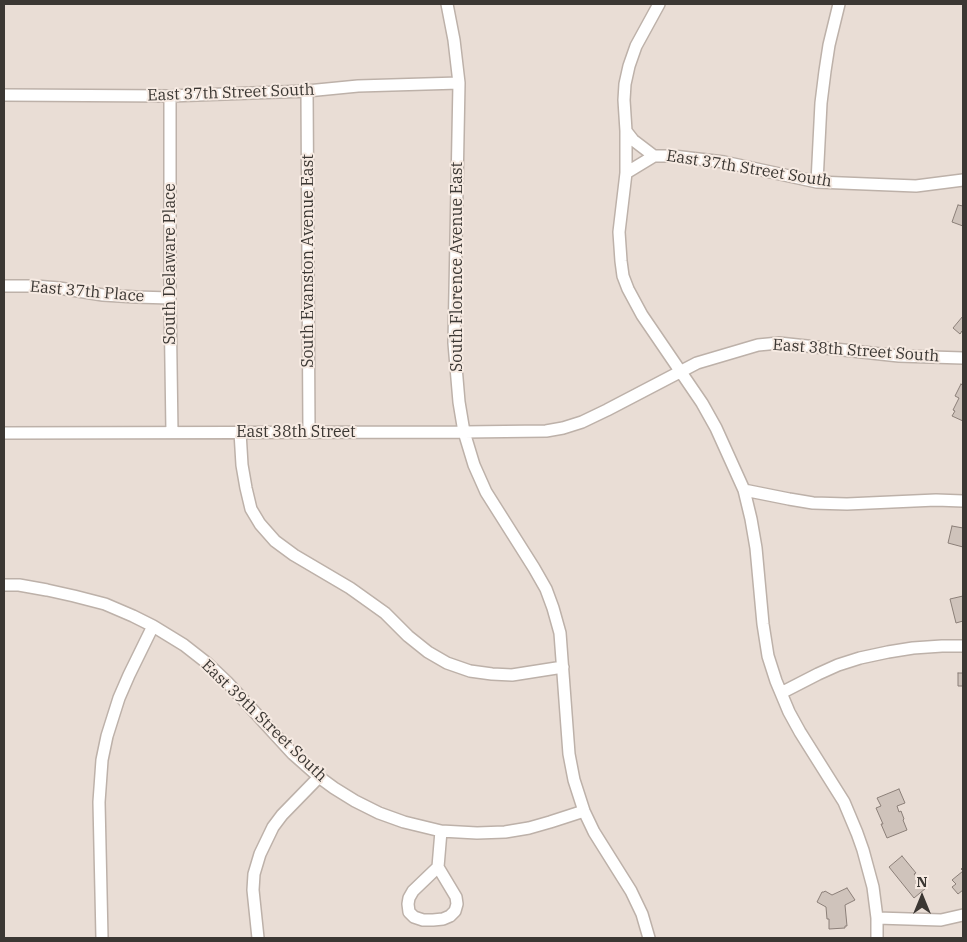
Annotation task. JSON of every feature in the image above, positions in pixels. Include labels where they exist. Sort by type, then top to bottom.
[{"type":"street","name":"South Florence Avenue East","points":[[447,4],[454,40],[459,84],[454,343],[459,402],[464,432],[474,465],[486,492],[534,568],[546,589],[553,608],[560,633],[569,754],[574,780],[584,811],[594,832],[631,891],[642,914],[649,938]]},
{"type":"street","points":[[659,4],[636,46],[625,84],[626,173],[619,232],[620,261],[623,276],[642,315],[702,403],[716,428],[744,490],[756,548],[768,656],[781,693],[800,732],[844,802],[863,850],[873,887],[877,918],[877,938]]},
{"type":"street","points":[[817,182],[825,72],[839,4]]},
{"type":"street","name":"East 37th Street South","points":[[4,96],[170,96],[307,91],[358,86],[459,84]]},
{"type":"street","name":"South Evanston Avenue East","points":[[307,91],[308,432]]},
{"type":"street","name":"South Delaware Place","points":[[170,96],[172,432]]},
{"type":"street","name":"East 37th Street South","points":[[626,131],[633,140],[654,156]]},
{"type":"street","name":"East 37th Street South","points":[[626,173],[654,156],[673,156],[724,162],[817,182],[916,186],[963,180]]},
{"type":"street","name":"East 37th Place","points":[[4,286],[43,287],[103,295],[170,298]]},
{"type":"street","name":"East 38th Street South","points":[[586,420],[697,363],[758,345],[779,343],[899,356],[963,358]]},
{"type":"street","name":"East 38th Street","points":[[4,433],[546,431],[563,428],[586,420]]},
{"type":"street","points":[[240,432],[242,465],[251,509],[274,541],[350,588],[385,613],[408,636],[428,652],[447,663],[470,670],[512,675],[563,668]]},
{"type":"street","points":[[744,490],[813,503],[963,501]]},
{"type":"street","name":"East 39th Street South","points":[[4,585],[19,585],[47,590],[105,604],[153,626],[184,645],[227,682],[293,754],[319,777],[354,801],[404,822],[441,831],[504,832],[529,828],[584,811]]},
{"type":"street","points":[[102,938],[99,802],[102,760],[107,736],[119,698],[153,626]]},
{"type":"street","points":[[781,693],[824,671],[860,658],[913,648],[963,646]]},
{"type":"street","points":[[258,938],[253,890],[254,874],[260,854],[273,827],[282,815],[319,777]]},
{"type":"street","points":[[438,867],[413,891],[409,898],[409,912],[414,917],[423,920],[443,919],[455,911],[456,897],[438,867],[441,831]]},
{"type":"street","points":[[877,918],[940,920],[963,915]]},
{"type":"building","points":[[958,205],[963,206],[963,226],[952,222]]},
{"type":"building","points":[[963,316],[963,333],[962,331],[960,334],[953,328]]},
{"type":"building","points":[[961,384],[963,386],[963,421],[952,416],[959,398],[955,396]]},
{"type":"building","points":[[952,526],[963,528],[963,547],[948,543]]},
{"type":"building","points":[[963,596],[963,621],[956,623],[950,599]]},
{"type":"building","points":[[958,673],[963,673],[963,686],[958,686]]},
{"type":"building","points":[[899,789],[905,803],[897,806],[899,812],[901,811],[907,830],[887,838],[876,808],[881,806],[877,798]]},
{"type":"building","points":[[902,856],[926,888],[914,898],[889,867]]},
{"type":"building","points":[[963,871],[963,890],[958,894],[952,887],[956,884],[952,880]]},
{"type":"building","points":[[847,888],[855,900],[845,905],[847,926],[845,928],[829,929],[826,907],[817,902],[822,892],[825,891],[832,895]]}]
